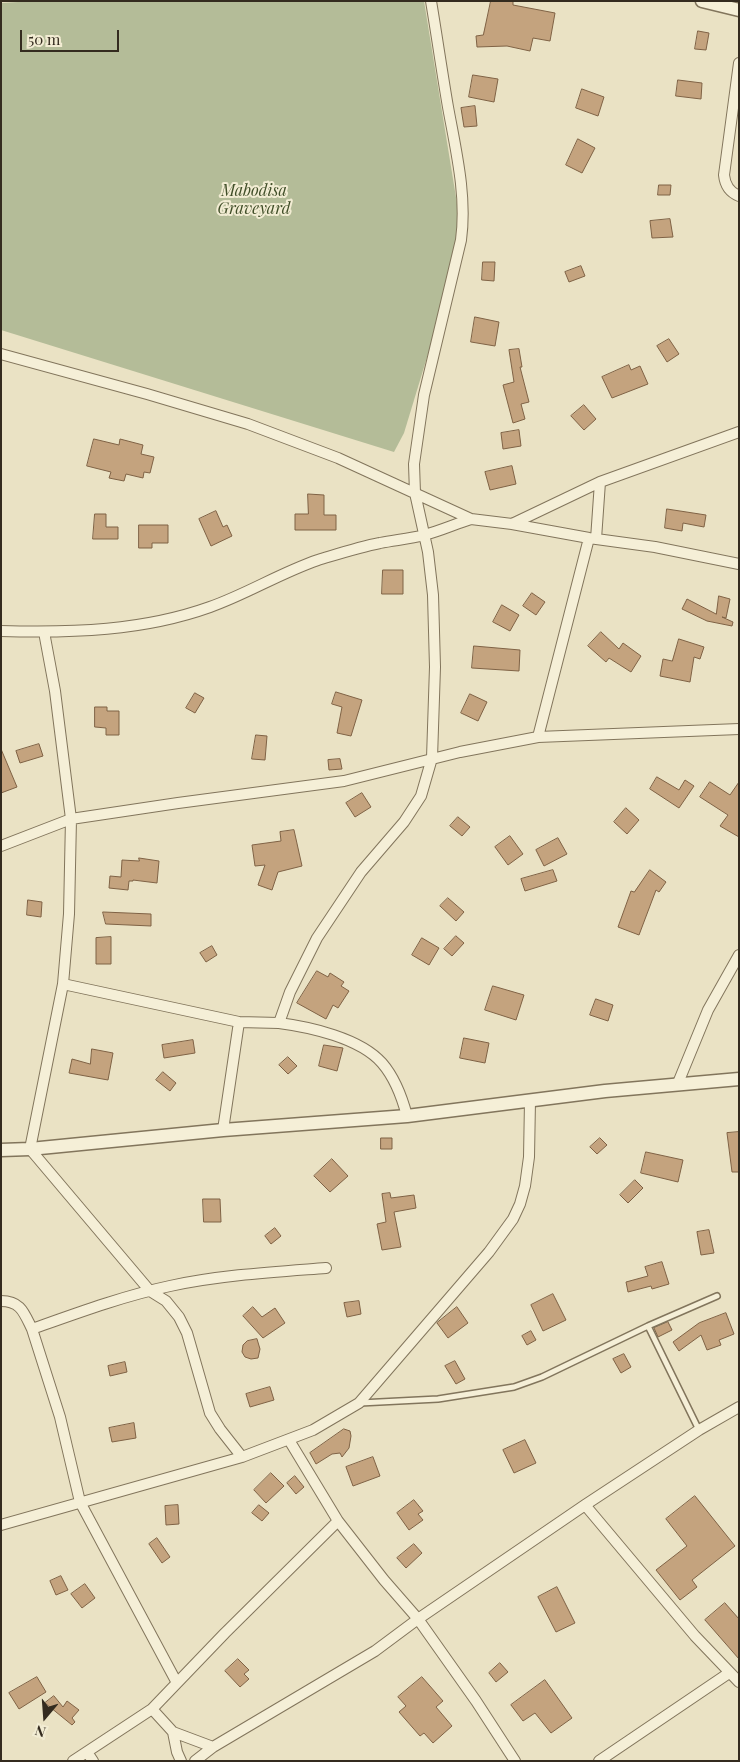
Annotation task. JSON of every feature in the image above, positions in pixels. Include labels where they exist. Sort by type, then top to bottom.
[{"type":"street","points":[[278,1023],[290,992],[318,938],[361,872],[404,822],[421,796],[432,758],[435,667],[433,595],[430,566],[415,493],[414,464],[423,404],[461,240],[463,204],[431,1]]},
{"type":"street","points":[[702,1],[739,10]]},
{"type":"street","points":[[739,62],[724,175],[728,189],[739,196]]},
{"type":"street","points":[[1,354],[248,424],[312,447],[471,519],[655,547],[739,564]]},
{"type":"street","points":[[512,524],[600,482],[739,432]]},
{"type":"street","points":[[538,737],[592,538],[600,482]]},
{"type":"street","points":[[1,631],[44,632],[128,627],[169,619],[210,607],[316,561],[380,543],[424,536],[471,519]]},
{"type":"street","points":[[30,1149],[63,984],[69,914],[72,819],[44,632]]},
{"type":"street","points":[[1,846],[72,819],[344,781],[393,770],[432,758],[538,737],[739,729]]},
{"type":"street","points":[[678,1083],[708,1010],[739,955]]},
{"type":"street","points":[[63,984],[239,1022],[278,1023],[326,1032],[359,1046],[382,1062],[402,1098],[407,1116]]},
{"type":"street","points":[[222,1130],[239,1022]]},
{"type":"street","points":[[1,1150],[407,1116],[678,1083],[739,1079]]},
{"type":"street","points":[[1,1525],[242,1457],[312,1430],[359,1403],[489,1252],[513,1219],[525,1186],[529,1157],[530,1100]]},
{"type":"street","points":[[30,1149],[150,1291],[166,1301],[178,1317],[186,1333],[210,1412],[220,1430],[242,1457]]},
{"type":"street","points":[[32,1329],[150,1291],[205,1280],[326,1268]]},
{"type":"street","points":[[1,1301],[10,1301],[16,1304],[22,1310],[32,1329],[60,1417],[80,1502],[176,1683]]},
{"type":"street","points":[[195,1761],[213,1747],[352,1665],[586,1505],[699,1430],[739,1407]]},
{"type":"street","points":[[289,1440],[338,1521],[384,1580],[418,1619],[476,1700],[515,1761]]},
{"type":"street","points":[[586,1505],[652,1587],[728,1673],[739,1682]]},
{"type":"street","points":[[73,1761],[90,1756],[152,1709],[225,1633],[338,1521]]},
{"type":"street","points":[[599,1761],[728,1673]]},
{"type":"street","points":[[152,1709],[173,1732],[213,1747]]},
{"type":"street","points":[[173,1732],[181,1761]]},
{"type":"lane","points":[[359,1403],[438,1399],[514,1387],[542,1377],[648,1326],[717,1296]]},
{"type":"lane","points":[[648,1326],[699,1430]]},
{"type":"green space","name":"Mabodisa Graveyard","points":[[35,1],[424,1],[460,222],[445,298],[404,433],[394,452],[1,330],[1,3]]},
{"type":"building","points":[[491,1],[513,1],[513,5],[555,13],[550,41],[533,38],[530,51],[507,46],[477,47],[476,36],[483,35]]},
{"type":"building","points":[[698,31],[709,33],[706,50],[695,49]]},
{"type":"building","points":[[473,75],[498,79],[494,102],[469,97]]},
{"type":"building","points":[[678,80],[702,83],[701,99],[676,96]]},
{"type":"building","points":[[582,89],[604,97],[598,116],[576,108]]},
{"type":"building","points":[[475,106],[477,126],[464,127],[461,108]]},
{"type":"building","points":[[578,139],[595,148],[582,173],[566,165]]},
{"type":"building","points":[[659,185],[671,185],[670,195],[658,195]]},
{"type":"building","points":[[670,219],[673,237],[652,238],[650,221]]},
{"type":"building","points":[[483,262],[495,262],[494,281],[482,280]]},
{"type":"building","points":[[581,266],[585,276],[569,282],[565,272]]},
{"type":"building","points":[[475,317],[499,322],[495,346],[471,342]]},
{"type":"building","points":[[669,339],[679,354],[667,362],[657,346]]},
{"type":"building","points":[[519,349],[522,367],[520,367],[529,402],[521,404],[525,419],[513,423],[503,385],[514,382],[509,350]]},
{"type":"building","points":[[629,365],[631,370],[640,366],[648,384],[612,398],[602,377]]},
{"type":"building","points":[[584,405],[596,419],[584,430],[571,416]]},
{"type":"building","points":[[519,430],[521,446],[503,449],[501,433]]},
{"type":"building","points":[[94,439],[119,445],[120,439],[143,445],[141,454],[154,457],[150,473],[144,472],[143,478],[126,474],[124,481],[109,478],[111,472],[87,466]]},
{"type":"building","points":[[512,466],[516,484],[490,490],[485,472]]},
{"type":"building","points":[[308,494],[324,495],[324,515],[336,515],[336,530],[295,530],[295,514],[308,514]]},
{"type":"building","points":[[667,509],[706,515],[704,527],[683,523],[682,531],[665,528]]},
{"type":"building","points":[[216,511],[223,527],[227,525],[232,536],[211,546],[199,519]]},
{"type":"building","points":[[95,514],[106,514],[106,527],[118,527],[118,539],[93,539]]},
{"type":"building","points":[[139,525],[168,525],[168,543],[152,543],[152,548],[139,548]]},
{"type":"building","points":[[383,570],[403,570],[403,594],[382,594]]},
{"type":"building","points":[[532,593],[545,602],[536,615],[523,606]]},
{"type":"building","points":[[719,596],[730,599],[726,618],[722,617],[733,622],[732,626],[707,621],[682,609],[687,599],[716,614]]},
{"type":"building","points":[[502,605],[519,615],[510,631],[493,622]]},
{"type":"building","points":[[601,632],[619,649],[623,643],[641,656],[631,672],[609,658],[606,662],[588,646]]},
{"type":"building","points":[[679,639],[704,647],[700,659],[694,657],[690,682],[660,676],[663,659],[672,661]]},
{"type":"building","points":[[474,646],[520,650],[519,671],[472,668]]},
{"type":"building","points":[[336,692],[362,700],[351,736],[337,733],[342,707],[332,704]]},
{"type":"building","points":[[195,693],[204,698],[195,713],[186,708]]},
{"type":"building","points":[[470,694],[487,702],[478,721],[461,713]]},
{"type":"building","points":[[95,707],[107,707],[107,711],[119,711],[119,735],[106,735],[106,728],[95,727]]},
{"type":"building","points":[[256,735],[267,736],[265,760],[252,759]]},
{"type":"building","points":[[39,744],[43,756],[20,763],[16,751]]},
{"type":"building","points":[[1,749],[17,787],[1,793]]},
{"type":"building","points":[[340,759],[342,769],[329,770],[328,760]]},
{"type":"building","points":[[657,777],[679,790],[685,780],[694,786],[679,808],[650,789]]},
{"type":"building","points":[[710,782],[730,795],[739,782],[739,837],[720,826],[728,815],[700,797]]},
{"type":"building","points":[[362,793],[371,807],[355,817],[346,803]]},
{"type":"building","points":[[626,808],[639,820],[627,834],[614,822]]},
{"type":"building","points":[[458,817],[470,827],[462,836],[450,826]]},
{"type":"building","points":[[294,830],[302,866],[278,872],[272,890],[258,885],[265,865],[255,866],[252,845],[281,841],[280,832]]},
{"type":"building","points":[[510,836],[523,854],[508,865],[495,847]]},
{"type":"building","points":[[558,838],[567,854],[544,866],[536,850]]},
{"type":"building","points":[[139,858],[159,861],[157,883],[133,880],[129,881],[128,890],[109,888],[110,876],[121,877],[122,860],[139,861]]},
{"type":"building","points":[[553,870],[557,881],[525,891],[521,879]]},
{"type":"building","points":[[650,870],[666,882],[659,892],[656,890],[639,935],[618,927],[631,891],[634,892]]},
{"type":"building","points":[[448,898],[464,912],[456,921],[440,906]]},
{"type":"building","points":[[28,900],[42,902],[41,917],[27,915]]},
{"type":"building","points":[[103,912],[151,914],[151,926],[106,924]]},
{"type":"building","points":[[456,936],[464,943],[452,956],[444,949]]},
{"type":"building","points":[[111,937],[111,964],[96,964],[96,938]]},
{"type":"building","points":[[422,938],[439,948],[429,965],[412,955]]},
{"type":"building","points":[[212,946],[217,955],[206,962],[200,953]]},
{"type":"building","points":[[317,971],[328,977],[330,973],[344,982],[341,986],[349,991],[338,1008],[333,1005],[326,1019],[297,1003]]},
{"type":"building","points":[[493,986],[524,995],[516,1020],[485,1010]]},
{"type":"building","points":[[596,999],[613,1005],[608,1021],[590,1015]]},
{"type":"building","points":[[464,1038],[489,1043],[485,1063],[460,1058]]},
{"type":"building","points":[[193,1040],[195,1053],[164,1058],[162,1045]]},
{"type":"building","points":[[324,1045],[343,1048],[337,1071],[319,1066]]},
{"type":"building","points":[[92,1049],[113,1053],[108,1080],[69,1073],[72,1059],[90,1064]]},
{"type":"building","points":[[288,1057],[297,1066],[288,1074],[279,1065]]},
{"type":"building","points":[[163,1072],[176,1083],[170,1091],[156,1080]]},
{"type":"building","points":[[739,1132],[739,1172],[732,1172],[727,1133]]},
{"type":"building","points":[[381,1138],[392,1138],[392,1149],[381,1149]]},
{"type":"building","points":[[600,1138],[607,1145],[597,1154],[590,1147]]},
{"type":"building","points":[[646,1152],[683,1160],[678,1182],[641,1173]]},
{"type":"building","points":[[332,1159],[348,1176],[330,1192],[314,1176]]},
{"type":"building","points":[[635,1180],[643,1188],[628,1203],[620,1195]]},
{"type":"building","points":[[390,1193],[391,1198],[414,1195],[416,1208],[394,1212],[401,1247],[382,1250],[377,1224],[386,1222],[382,1194]]},
{"type":"building","points":[[203,1199],[220,1199],[221,1222],[204,1222]]},
{"type":"building","points":[[275,1228],[281,1236],[271,1244],[265,1236]]},
{"type":"building","points":[[709,1230],[714,1253],[701,1255],[697,1232]]},
{"type":"building","points":[[662,1262],[669,1284],[652,1289],[651,1286],[628,1292],[626,1282],[648,1276],[645,1267]]},
{"type":"building","points":[[553,1294],[566,1320],[543,1331],[531,1305]]},
{"type":"building","points":[[359,1301],[361,1314],[347,1317],[344,1303]]},
{"type":"building","points":[[253,1307],[262,1317],[275,1308],[285,1323],[263,1338],[243,1316]]},
{"type":"building","points":[[457,1307],[468,1323],[448,1338],[437,1323]]},
{"type":"building","points":[[726,1313],[734,1334],[719,1340],[721,1345],[707,1350],[701,1335],[679,1351],[673,1342],[699,1323]]},
{"type":"building","points":[[668,1322],[672,1330],[658,1337],[654,1328]]},
{"type":"building","points":[[531,1331],[536,1340],[527,1345],[522,1336]]},
{"type":"building","points":[[257,1339],[260,1349],[258,1358],[251,1359],[245,1357],[242,1352],[243,1345],[247,1341]]},
{"type":"building","points":[[624,1354],[631,1367],[621,1373],[613,1359]]},
{"type":"building","points":[[455,1361],[465,1379],[456,1384],[445,1366]]},
{"type":"building","points":[[125,1362],[127,1372],[110,1376],[108,1366]]},
{"type":"building","points":[[270,1387],[274,1400],[250,1407],[246,1394]]},
{"type":"building","points":[[134,1423],[136,1438],[112,1442],[109,1428]]},
{"type":"building","points":[[344,1429],[350,1431],[351,1436],[349,1448],[342,1457],[340,1453],[332,1454],[316,1464],[310,1453]]},
{"type":"building","points":[[525,1440],[536,1463],[514,1473],[503,1450]]},
{"type":"building","points":[[373,1457],[380,1476],[353,1486],[346,1467]]},
{"type":"building","points":[[271,1473],[284,1486],[266,1503],[254,1490]]},
{"type":"building","points":[[295,1476],[304,1487],[296,1494],[287,1483]]},
{"type":"building","points":[[695,1496],[735,1546],[692,1580],[697,1587],[680,1600],[656,1570],[687,1546],[666,1519]]},
{"type":"building","points":[[414,1500],[423,1511],[418,1514],[423,1520],[409,1530],[397,1513]]},
{"type":"building","points":[[178,1505],[179,1524],[166,1525],[165,1506]]},
{"type":"building","points":[[259,1505],[269,1513],[262,1521],[252,1513]]},
{"type":"building","points":[[157,1538],[170,1557],[162,1563],[149,1544]]},
{"type":"building","points":[[414,1544],[422,1553],[406,1568],[397,1558]]},
{"type":"building","points":[[61,1576],[68,1590],[56,1595],[50,1581]]},
{"type":"building","points":[[85,1584],[95,1598],[82,1608],[71,1594]]},
{"type":"building","points":[[557,1587],[575,1623],[556,1632],[538,1597]]},
{"type":"building","points":[[725,1603],[739,1619],[739,1659],[705,1620]]},
{"type":"building","points":[[238,1659],[249,1670],[244,1674],[249,1679],[240,1687],[225,1671]]},
{"type":"building","points":[[500,1663],[508,1672],[496,1682],[489,1673]]},
{"type":"building","points":[[37,1677],[46,1692],[19,1709],[9,1693]]},
{"type":"building","points":[[422,1677],[443,1701],[436,1707],[452,1726],[433,1743],[424,1733],[420,1736],[399,1712],[406,1706],[398,1697]]},
{"type":"building","points":[[545,1680],[572,1718],[551,1733],[535,1713],[523,1721],[511,1705]]},
{"type":"building","points":[[54,1696],[63,1707],[67,1701],[79,1710],[72,1718],[75,1722],[72,1725],[45,1703]]}]
